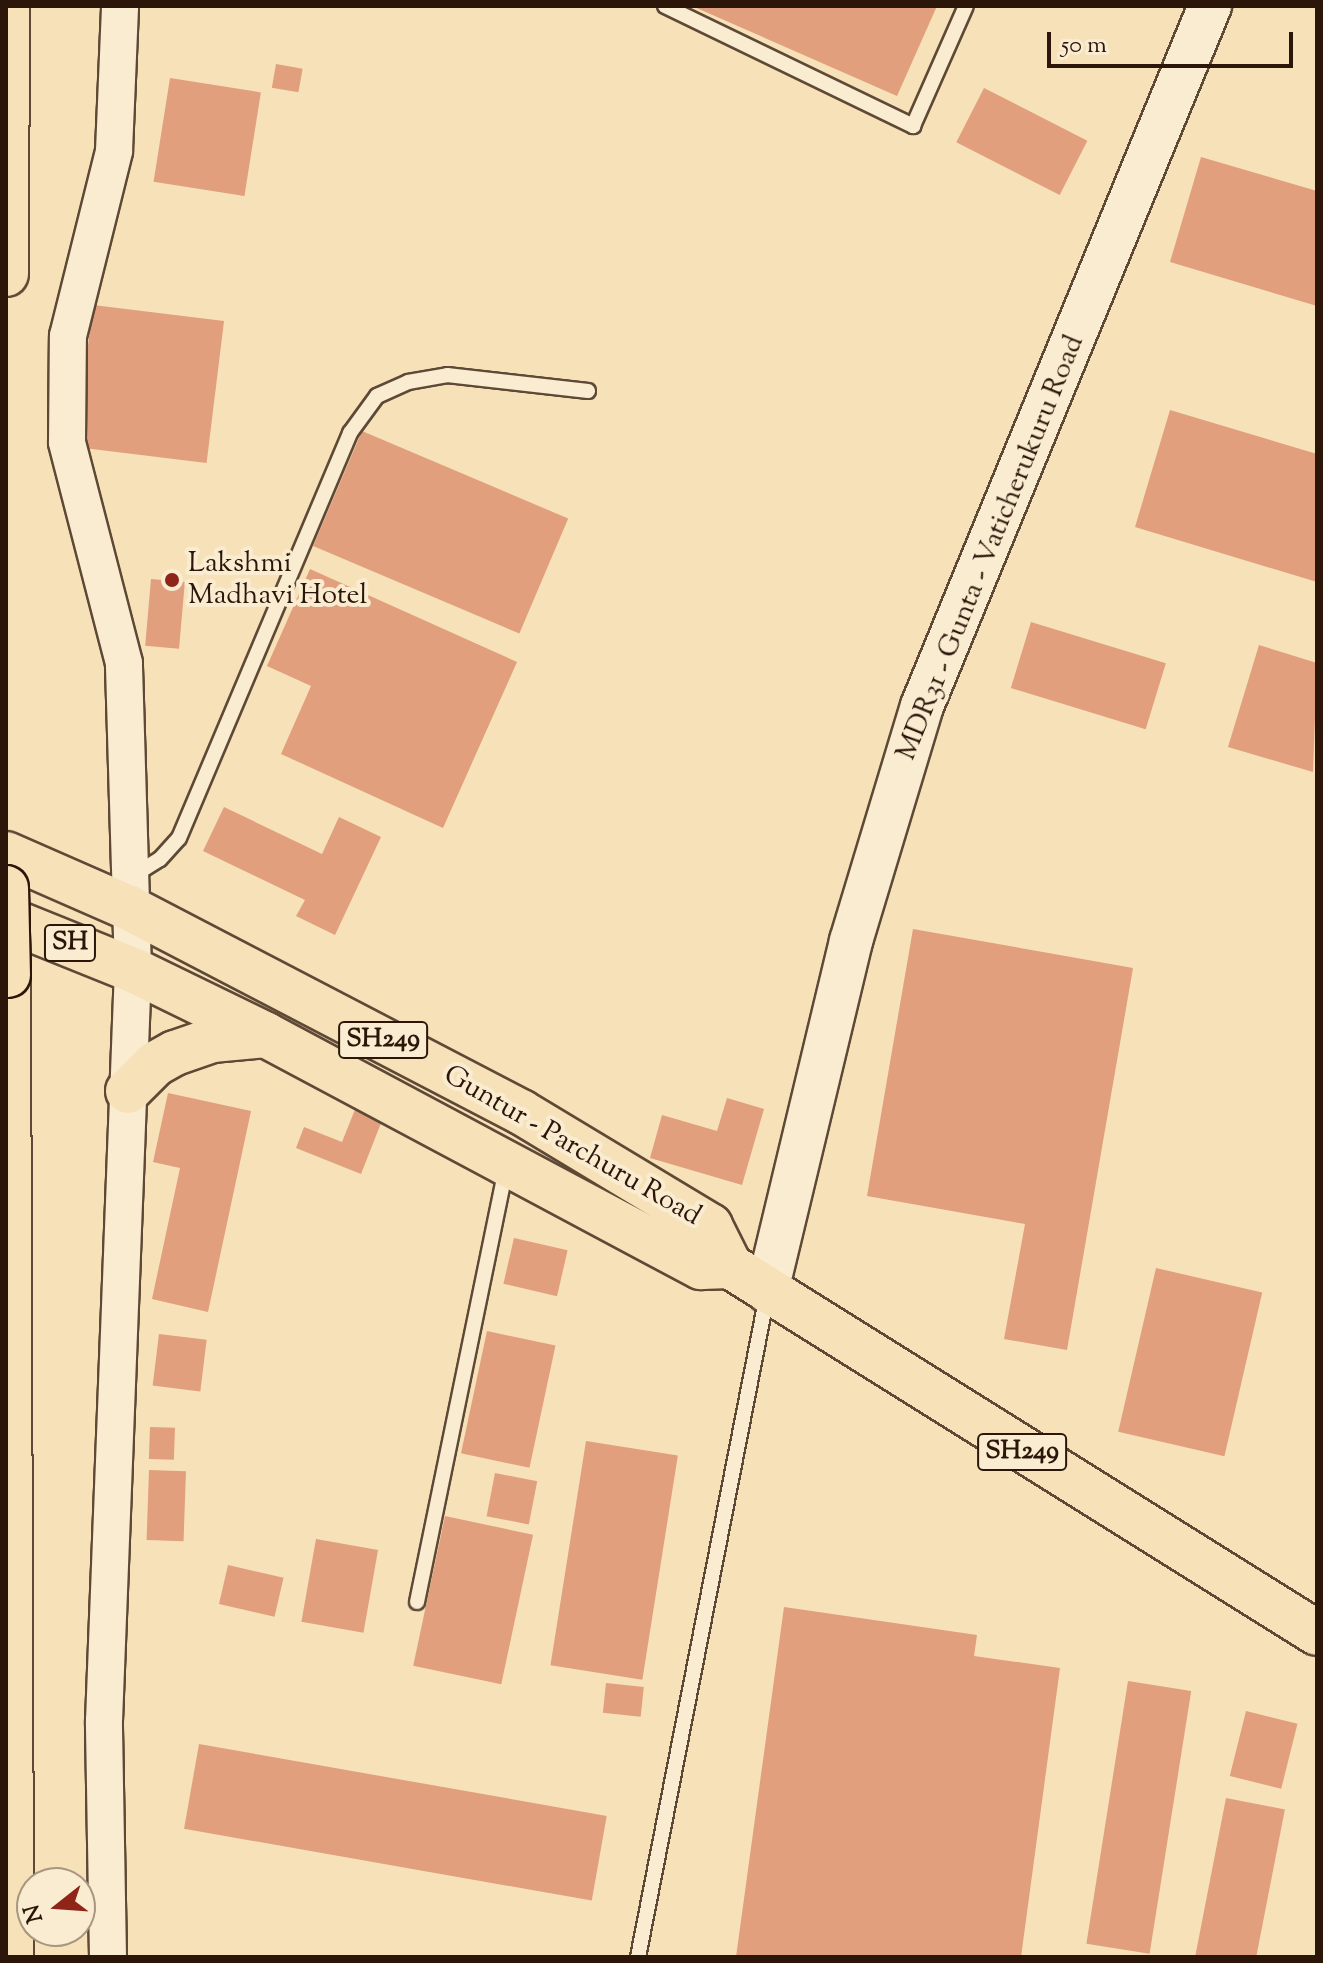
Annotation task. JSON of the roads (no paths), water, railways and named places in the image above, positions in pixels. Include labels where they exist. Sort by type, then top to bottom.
[{"type":"main road","points":[[6,274],[7,6]]},
{"type":"main road","name":"MDR31 - Gunta - Vaticherukuru Road","points":[[767,1291],[851,941],[922,706],[1210,6]]},
{"type":"main road","name":"Guntur - Parchuru Road","points":[[6,854],[128,894],[521,1112],[710,1226],[730,1266],[767,1291],[1317,1633]]},
{"type":"main road","points":[[6,888],[11,1957]]},
{"type":"main road","name":"Guntur - Parchuru Road","points":[[6,919],[133,970],[266,1035],[508,1160],[701,1267],[730,1266]]},
{"type":"main road","points":[[128,1091],[155,1064],[175,1053],[212,1040],[266,1035]]},
{"type":"street","points":[[108,1957],[104,1721],[133,970],[128,894],[124,663],[67,442],[68,336],[114,151],[120,6]]},
{"type":"lane","points":[[665,6],[913,126],[966,6]]},
{"type":"lane","points":[[128,894],[179,838],[350,433],[377,396],[408,382],[447,375],[588,391]]},
{"type":"lane","points":[[417,1602],[508,1160]]},
{"type":"lane","points":[[638,1957],[767,1291]]},
{"type":"place","name":"Lakshmi Madhavi Hotel","points":[[172,580]]}]
